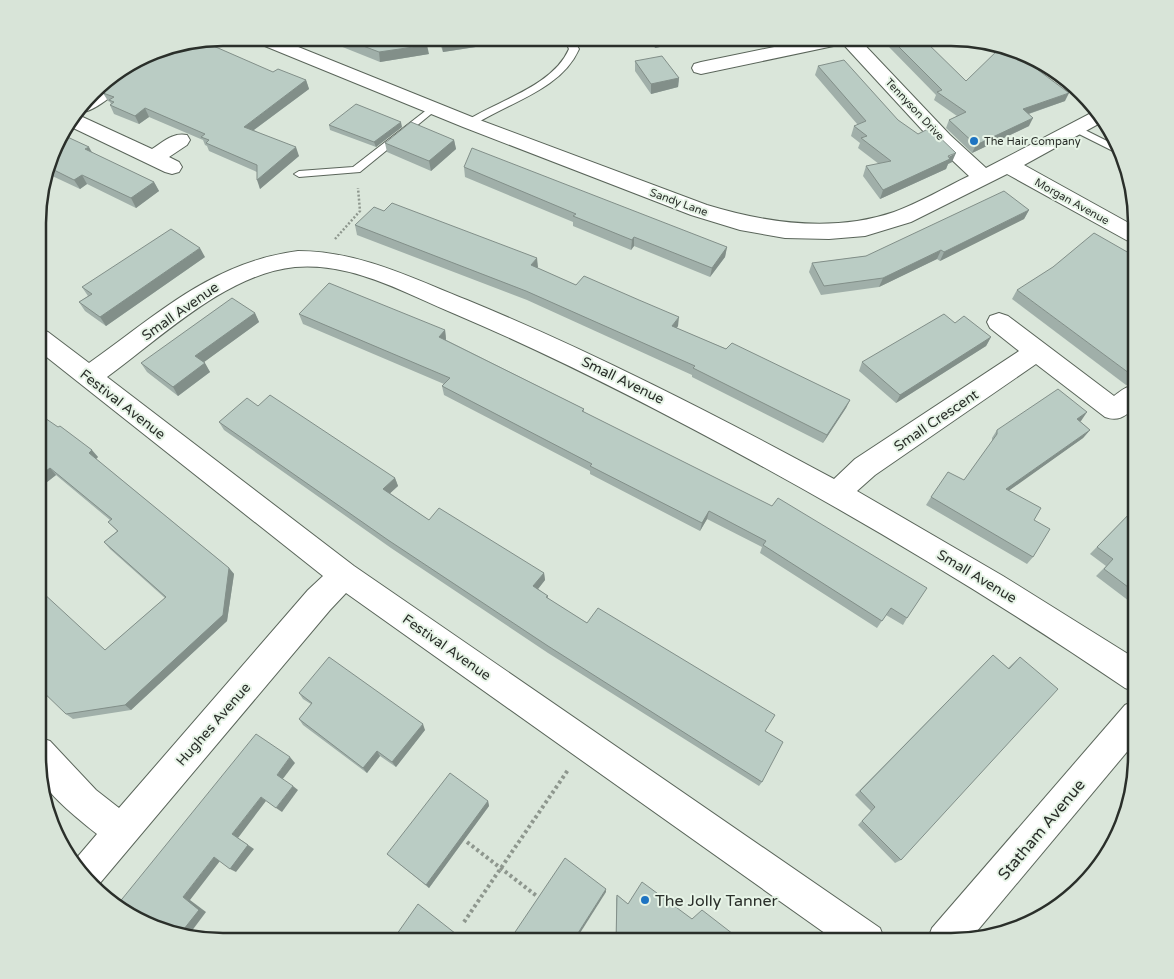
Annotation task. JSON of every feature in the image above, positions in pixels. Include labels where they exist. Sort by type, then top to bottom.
[{"type":"street","name":"Sandy Lane","points":[[281,46],[470,123],[699,210],[740,223],[785,230],[829,231],[865,228],[904,217],[1008,165],[1093,119]]},
{"type":"street","points":[[701,69],[803,47]]},
{"type":"street","name":"Tennyson Drive","points":[[856,47],[943,140],[983,177]]},
{"type":"street","points":[[78,122],[163,163],[180,140]]},
{"type":"street","name":"Morgan Avenue","points":[[1008,165],[1048,189],[1127,231]]},
{"type":"street","name":"Small Avenue","points":[[88,377],[212,287],[241,272],[275,262],[316,258],[352,265],[491,319],[639,387],[838,493],[1061,626],[1128,671]]},
{"type":"street","points":[[999,322],[1114,410],[1127,400]]},
{"type":"street","name":"Festival Avenue","points":[[46,349],[88,377],[344,575],[853,932]]},
{"type":"street","name":"Small Crescent","points":[[838,493],[865,467],[1037,351]]},
{"type":"street","name":"Hughes Avenue","points":[[89,870],[319,600],[344,575]]},
{"type":"street","name":"Statham Avenue","points":[[953,932],[1128,726]]},
{"type":"street","points":[[47,763],[84,802],[121,831]]},
{"type":"lane","points":[[470,123],[487,112],[534,89],[564,68],[572,58],[574,49],[572,46]]},
{"type":"lane","points":[[299,174],[356,170],[433,108]]},
{"type":"lane","points":[[1075,128],[1110,146]]},
{"type":"path","points":[[316,258],[360,212],[356,170]]},
{"type":"path","points":[[464,922],[586,744]]},
{"type":"path","points":[[467,842],[538,897]]},
{"type":"building","points":[[364,46],[418,46],[379,52]]},
{"type":"building","points":[[215,47],[273,72],[278,69],[306,80],[244,127],[296,147],[257,180],[257,165],[206,143],[209,140],[201,137],[205,134],[145,108],[135,116],[110,105],[114,102],[109,100],[114,97],[103,93],[135,70],[178,52],[200,48]]},
{"type":"building","points":[[899,47],[931,47],[966,81],[996,52],[1037,69],[1069,93],[1023,109],[1033,118],[976,145],[949,120],[966,112],[937,92],[942,90]]},
{"type":"building","points":[[662,56],[679,78],[651,84],[635,61]]},
{"type":"building","points":[[844,60],[898,120],[918,134],[930,128],[956,153],[948,156],[950,159],[883,190],[866,166],[891,161],[861,138],[867,136],[854,126],[866,121],[818,66]]},
{"type":"building","points":[[356,104],[401,122],[374,142],[329,125]]},
{"type":"building","points":[[411,122],[454,140],[429,161],[385,143]]},
{"type":"building","points":[[69,138],[89,147],[85,149],[154,182],[131,198],[82,175],[74,180],[55,170]]},
{"type":"building","points":[[472,148],[727,247],[712,268],[634,237],[632,240],[573,216],[576,214],[464,167]]},
{"type":"building","points":[[1004,191],[1029,210],[944,252],[941,250],[883,278],[824,286],[812,263],[866,256]]},
{"type":"building","points":[[392,203],[537,258],[531,265],[576,285],[584,276],[679,317],[672,326],[726,349],[732,343],[850,400],[827,435],[693,368],[695,366],[526,291],[355,225],[374,207],[384,211]]},
{"type":"building","points":[[171,229],[200,248],[100,317],[79,302],[92,294],[82,287]]},
{"type":"building","points":[[1094,233],[1127,252],[1127,372],[1017,290],[1053,267]]},
{"type":"building","points":[[329,283],[445,330],[439,337],[772,506],[778,498],[927,588],[907,618],[891,608],[882,621],[763,545],[766,541],[709,511],[702,523],[590,466],[592,464],[442,386],[450,378],[299,314]]},
{"type":"building","points":[[232,298],[255,313],[195,356],[205,363],[173,387],[141,363]]},
{"type":"building","points":[[944,314],[955,323],[964,316],[991,337],[900,395],[862,362]]},
{"type":"building","points":[[1058,389],[1087,412],[1077,419],[1090,430],[1006,489],[1041,508],[1034,520],[1050,529],[1033,557],[931,497],[948,472],[964,480],[997,434],[997,430]]},
{"type":"building","points":[[270,395],[395,478],[383,489],[429,520],[439,508],[544,573],[533,586],[548,596],[546,597],[587,623],[598,608],[775,715],[765,731],[783,742],[762,782],[548,646],[388,540],[219,422],[247,398],[258,406]]},
{"type":"building","points":[[46,419],[58,427],[60,426],[92,450],[89,453],[229,568],[223,615],[125,705],[66,714],[47,696],[47,596],[105,650],[166,597],[104,542],[118,531],[108,522],[112,519],[50,468],[46,471]]},
{"type":"building","points":[[1128,516],[1128,587],[1104,569],[1113,559],[1097,547]]},
{"type":"building","points":[[993,655],[1009,669],[1020,657],[1058,689],[901,860],[862,821],[875,807],[860,791]]},
{"type":"building","points":[[329,657],[423,724],[392,762],[377,751],[363,768],[299,719],[312,703],[299,693]]},
{"type":"building","points":[[256,734],[290,757],[277,775],[293,786],[276,808],[261,797],[232,834],[248,845],[230,869],[214,857],[183,897],[199,910],[185,928],[156,919],[121,900]]},
{"type":"building","points":[[450,773],[488,801],[426,885],[387,854]]},
{"type":"building","points":[[565,858],[606,889],[578,933],[515,933]]},
{"type":"building","name":"The Jolly Tanner","points":[[642,882],[692,919],[702,910],[731,932],[616,932],[617,895],[628,904]]},
{"type":"building","points":[[418,904],[454,933],[398,933]]},
{"type":"place","name":"The Hair Company","points":[[974,141]]},
{"type":"place","name":"The Jolly Tanner","points":[[645,900]]}]
